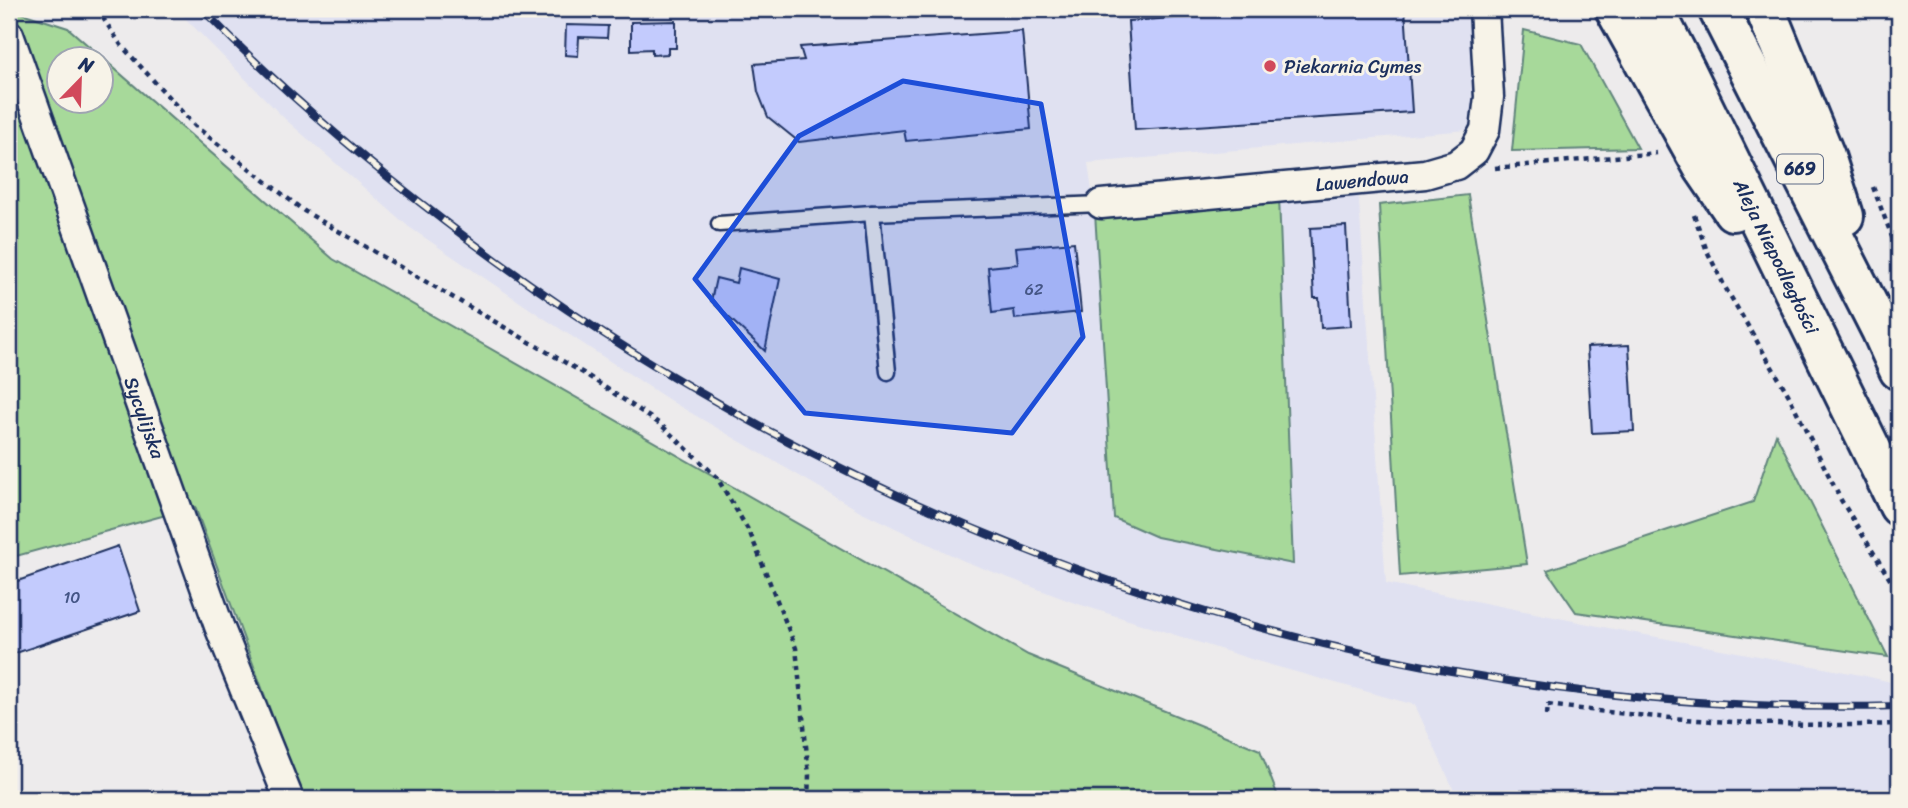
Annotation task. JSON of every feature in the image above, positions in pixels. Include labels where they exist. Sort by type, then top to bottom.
[{"type":"main road","points":[[1615,9],[1703,167],[1802,311]]},
{"type":"main road","name":"Aleja Niepodległości","points":[[1654,9],[1899,506]]},
{"type":"main road","name":"669","points":[[1718,9],[1899,370]]},
{"type":"main road","points":[[1765,9],[1825,156],[1881,330]]},
{"type":"street","name":"Lawendowa","points":[[1101,204],[1424,174],[1456,165],[1474,151],[1485,130],[1489,97],[1484,9]]},
{"type":"street","name":"Sycylijska","points":[[9,35],[219,626],[289,799]]},
{"type":"lane","points":[[719,224],[1101,204]]},
{"type":"lane","points":[[873,214],[888,372]]},
{"type":"path","points":[[97,9],[121,45],[195,126],[304,211],[585,374],[660,424],[716,476],[750,533],[796,648],[809,775],[808,799]]},
{"type":"path","points":[[1494,168],[1661,152]]},
{"type":"path","points":[[1693,214],[1707,251],[1788,394],[1841,500],[1899,594]]},
{"type":"path","points":[[1547,715],[1548,705],[1621,714],[1732,722],[1899,724]]},
{"type":"highlighted area","points":[[903,81],[1041,104],[1083,337],[1012,433],[805,413],[695,279],[799,136]]},
{"type":"shaded area","points":[[176,9],[369,9],[378,12],[488,9],[1466,9],[1469,16],[1476,118],[1467,130],[1088,163],[1095,213],[1114,518],[1157,537],[1293,564],[1279,196],[1358,188],[1386,583],[1899,684],[1899,799],[1458,799],[1415,705],[1257,661],[1072,602],[964,561],[860,511],[674,403],[409,227],[285,119]]},
{"type":"green space","points":[[9,9],[68,28],[89,46],[46,46],[46,116],[116,116],[116,70],[333,259],[1028,655],[1260,750],[1279,799],[303,799],[195,507],[9,558]]},
{"type":"green space","points":[[1524,30],[1581,44],[1638,148],[1512,151]]},
{"type":"green space","points":[[1468,195],[1527,564],[1400,576],[1379,205]]},
{"type":"green space","points":[[1279,196],[1293,564],[1157,537],[1114,518],[1095,213]]},
{"type":"green space","points":[[1776,434],[1888,657],[1576,612],[1547,570],[1753,502]]},
{"type":"building","name":"Piekarnia Cymes","points":[[1204,9],[1405,9],[1412,112],[1135,130],[1128,21],[1205,16]]},
{"type":"building","points":[[676,21],[676,48],[668,48],[668,54],[652,55],[652,49],[631,50],[631,22]]},
{"type":"building","points":[[566,25],[608,26],[607,38],[579,37],[578,56],[565,55]]},
{"type":"building","points":[[1022,31],[1031,129],[906,141],[904,130],[799,142],[768,117],[758,92],[754,64],[804,60],[800,47]]},
{"type":"building","points":[[1346,226],[1351,326],[1321,328],[1319,298],[1314,298],[1310,228]]},
{"type":"building","points":[[1074,242],[1081,312],[1015,319],[1014,310],[992,313],[988,267],[1018,264],[1016,247]]},
{"type":"building","points":[[739,268],[780,279],[765,351],[711,301],[716,278],[736,283]]},
{"type":"building","points":[[1629,345],[1634,431],[1592,433],[1587,347]]},
{"type":"building","points":[[118,546],[140,611],[13,654],[9,643],[9,584]]},
{"type":"railway","points":[[202,9],[289,93],[381,171],[444,221],[603,333],[772,433],[948,518],[1131,588],[1318,643],[1510,681],[1704,702],[1899,706]]},
{"type":"place","name":"Piekarnia Cymes","points":[[1270,66]]}]
